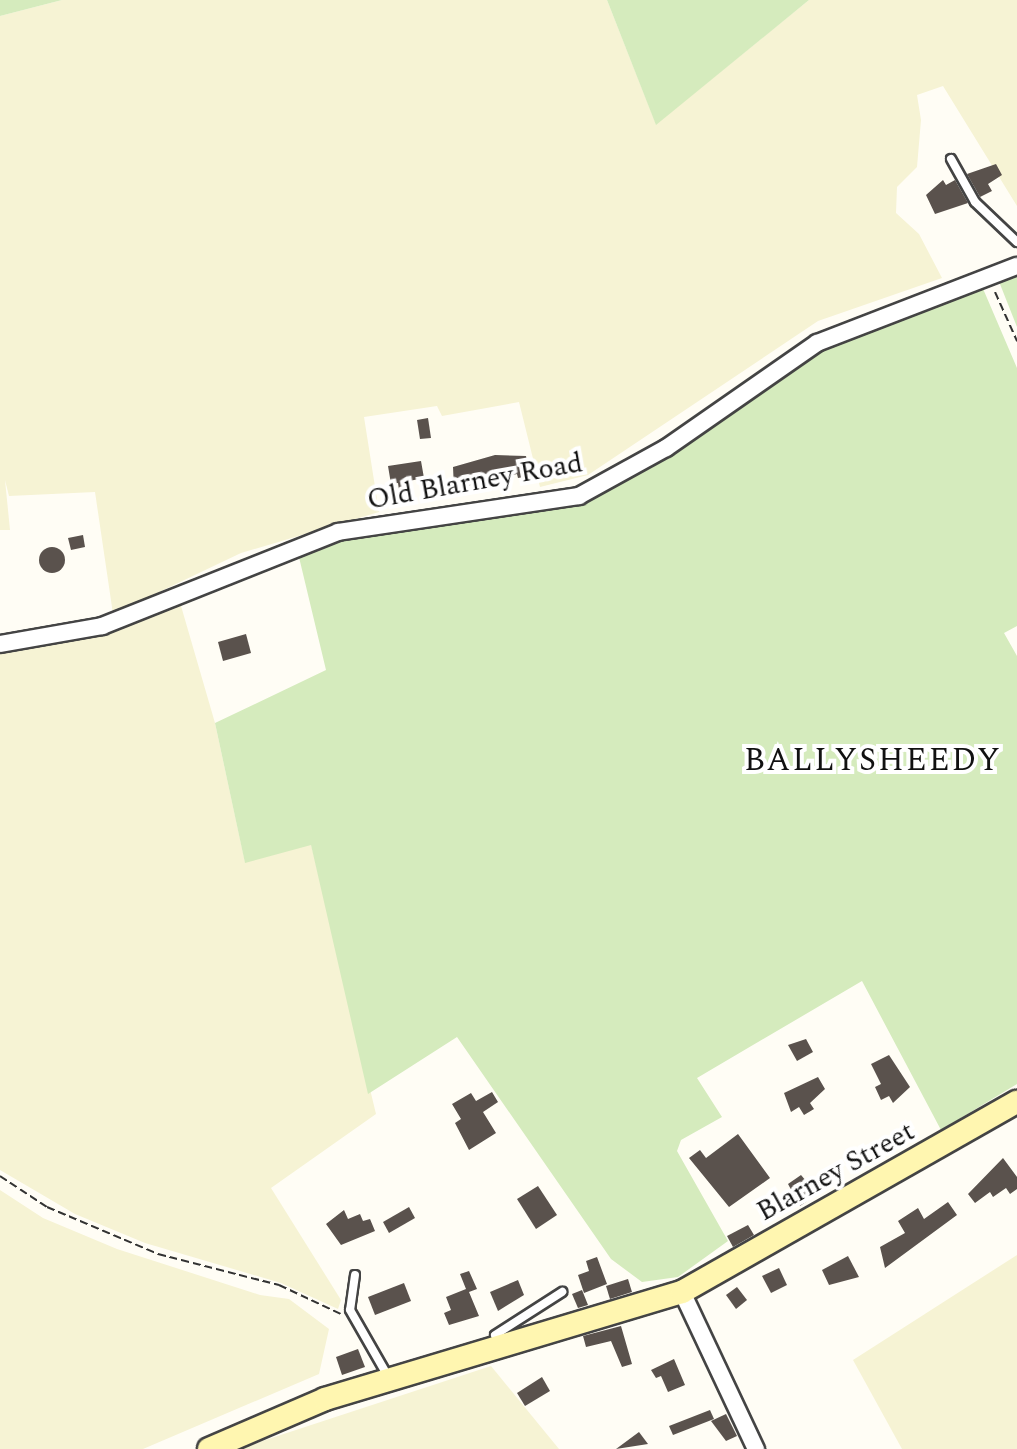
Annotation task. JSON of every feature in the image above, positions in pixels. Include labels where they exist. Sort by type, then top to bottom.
[{"type":"street","name":"Old Blarney Road","points":[[0,644],[102,626],[338,532],[579,496],[666,448],[817,343],[1017,266]]},
{"type":"street","name":"Blarney Street","points":[[209,1449],[325,1399],[392,1382],[682,1292],[1017,1102]]},
{"type":"street","points":[[682,1292],[756,1449]]},
{"type":"lane","points":[[951,159],[975,202],[1017,242]]},
{"type":"lane","points":[[355,1275],[350,1310],[362,1324],[392,1382]]},
{"type":"lane","points":[[499,1349],[495,1335],[562,1292]]},
{"type":"path","points":[[988,276],[1017,341]]},
{"type":"path","points":[[0,1176],[47,1207],[158,1254],[279,1285],[362,1324]]},
{"type":"shaded area","points":[[62,0],[607,0],[656,124],[809,0],[1017,0],[1017,206],[943,86],[917,95],[921,120],[917,167],[897,187],[896,213],[919,234],[942,278],[818,321],[588,475],[540,487],[519,402],[442,416],[437,406],[364,417],[379,512],[241,553],[113,614],[95,492],[9,496],[5,480],[10,530],[0,530],[0,16]]},
{"type":"shaded area","points":[[179,599],[215,723],[245,862],[311,844],[376,1114],[271,1188],[341,1300],[338,1309],[281,1283],[145,1243],[75,1214],[0,1170],[0,650]]},
{"type":"shaded area","points":[[0,1190],[43,1218],[117,1249],[260,1295],[289,1299],[329,1329],[319,1374],[143,1449],[0,1449]]},
{"type":"shaded area","points":[[1017,1255],[1017,1449],[902,1449],[853,1360]]},
{"type":"shaded area","points":[[491,1366],[559,1449],[238,1449]]},
{"type":"green space","points":[[0,0],[62,0],[0,16]]},
{"type":"green space","points":[[607,0],[809,0],[656,125]]},
{"type":"green space","points":[[1017,273],[1017,327],[998,279]]},
{"type":"green space","points":[[981,284],[1017,368],[1017,626],[1004,633],[1017,656],[1017,1084],[941,1130],[862,981],[697,1078],[722,1117],[681,1140],[677,1151],[728,1241],[678,1277],[642,1282],[611,1259],[457,1037],[368,1094],[311,845],[245,863],[215,723],[326,670],[298,553],[337,538],[592,500],[820,349]]},
{"type":"building","points":[[996,164],[1002,175],[988,184],[992,191],[980,197],[967,174]]},
{"type":"building","points":[[943,180],[946,185],[955,180],[968,203],[935,214],[926,195]]},
{"type":"building","points":[[428,418],[431,438],[420,439],[417,420]]},
{"type":"building","points":[[495,455],[526,456],[530,476],[518,478],[517,474],[454,489],[453,467]]},
{"type":"building","points":[[421,461],[424,478],[409,481],[410,489],[399,490],[398,483],[391,484],[388,466]]},
{"type":"building","points":[[83,535],[85,547],[71,550],[68,538]]},
{"type":"building","points":[[52,547],[61,551],[65,560],[61,569],[52,573],[43,569],[39,560],[43,551]]},
{"type":"building","points":[[246,634],[251,653],[223,661],[218,642]]},
{"type":"building","points":[[806,1039],[813,1052],[797,1061],[788,1045]]},
{"type":"building","points":[[889,1055],[910,1087],[893,1103],[889,1096],[881,1100],[875,1087],[881,1084],[871,1064]]},
{"type":"building","points":[[818,1077],[825,1089],[810,1103],[814,1109],[804,1115],[799,1107],[791,1112],[784,1093]]},
{"type":"building","points":[[492,1092],[498,1102],[483,1112],[496,1133],[469,1150],[455,1123],[461,1119],[452,1104],[471,1093],[476,1101]]},
{"type":"building","points":[[738,1134],[770,1178],[729,1207],[689,1158],[700,1150],[706,1158]]},
{"type":"building","points":[[1003,1158],[1017,1177],[1017,1189],[1010,1194],[1006,1188],[993,1197],[990,1192],[975,1203],[968,1194]]},
{"type":"building","points":[[801,1175],[817,1194],[800,1206],[788,1184]]},
{"type":"building","points":[[538,1186],[557,1215],[536,1229],[517,1199]]},
{"type":"building","points":[[948,1202],[957,1215],[885,1268],[880,1247],[905,1233],[898,1221],[918,1208],[924,1219]]},
{"type":"building","points":[[409,1207],[415,1218],[389,1233],[383,1222]]},
{"type":"building","points":[[344,1210],[348,1219],[360,1214],[363,1221],[370,1219],[375,1231],[341,1245],[326,1224]]},
{"type":"building","points":[[748,1225],[754,1235],[733,1247],[727,1236]]},
{"type":"building","points":[[848,1256],[859,1277],[829,1285],[822,1270]]},
{"type":"building","points":[[597,1257],[607,1284],[584,1293],[578,1275],[589,1271],[586,1261]]},
{"type":"building","points":[[779,1268],[787,1285],[771,1293],[762,1276]]},
{"type":"building","points":[[469,1271],[477,1289],[469,1292],[479,1316],[449,1325],[444,1313],[451,1310],[446,1297],[466,1289],[460,1274]]},
{"type":"building","points":[[628,1279],[632,1292],[610,1299],[606,1286]]},
{"type":"building","points":[[518,1280],[524,1295],[498,1311],[490,1292]]},
{"type":"building","points":[[404,1283],[411,1301],[375,1315],[368,1297]]},
{"type":"building","points":[[737,1287],[747,1300],[736,1309],[726,1295]]},
{"type":"building","points":[[582,1290],[588,1305],[578,1308],[572,1294]]},
{"type":"building","points":[[621,1326],[632,1364],[622,1367],[611,1341],[586,1347],[583,1336]]},
{"type":"building","points":[[358,1349],[365,1367],[342,1375],[336,1357]]},
{"type":"building","points":[[674,1359],[685,1385],[668,1392],[661,1376],[656,1378],[651,1370]]},
{"type":"building","points":[[542,1377],[550,1391],[525,1406],[517,1393]]},
{"type":"building","points":[[710,1410],[714,1419],[673,1435],[669,1426]]},
{"type":"building","points":[[726,1414],[737,1436],[726,1441],[711,1421]]},
{"type":"building","points":[[639,1432],[648,1444],[616,1449]]},
{"type":"district","name":"BALLYSHEEDY","points":[[873,761]]}]
